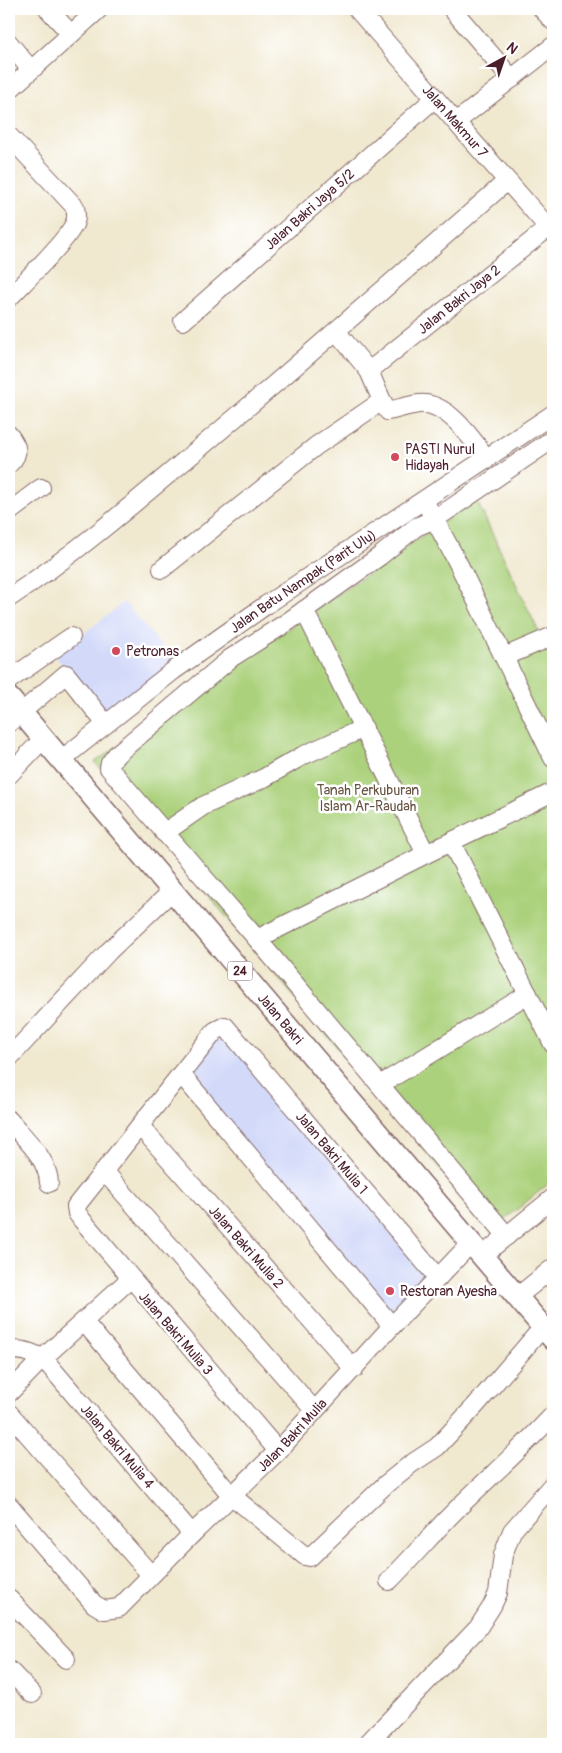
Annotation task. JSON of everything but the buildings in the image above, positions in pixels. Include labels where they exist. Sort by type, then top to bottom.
[{"type":"main road","name":"Jalan Bakri","points":[[13,711],[43,739],[548,1333]]},
{"type":"street","points":[[48,9],[71,34]]},
{"type":"street","points":[[9,90],[99,9]]},
{"type":"street","name":"Jalan Makmur 7","points":[[357,9],[551,231]]},
{"type":"street","points":[[452,9],[512,79]]},
{"type":"street","points":[[9,43],[31,70]]},
{"type":"street","points":[[456,122],[553,46]]},
{"type":"street","name":"Jalan Bakri Jaya 5/2","points":[[183,320],[435,98]]},
{"type":"street","points":[[9,136],[75,207],[76,215],[75,223],[62,242],[9,298]]},
{"type":"street","points":[[9,598],[158,484],[336,332],[507,181]]},
{"type":"street","name":"Jalan Bakri Jaya 2","points":[[369,370],[551,231]]},
{"type":"street","points":[[336,332],[369,370],[388,411],[419,404],[437,406],[466,431],[487,459]]},
{"type":"street","points":[[162,569],[316,446],[382,401]]},
{"type":"street","name":"Jalan Batu Nampak (Parit Ulu)","points":[[61,760],[174,671],[266,605],[553,414]]},
{"type":"street","points":[[9,435],[16,446],[16,453],[9,464]]},
{"type":"street","points":[[507,1236],[257,939],[109,768],[110,763],[117,754],[231,658],[304,610],[380,556],[416,527],[435,518],[553,439]]},
{"type":"street","points":[[9,512],[41,488]]},
{"type":"street","points":[[424,500],[435,518],[553,758]]},
{"type":"street","points":[[304,610],[426,854]]},
{"type":"street","points":[[504,658],[553,636]]},
{"type":"street","points":[[9,680],[71,637]]},
{"type":"street","points":[[13,711],[66,674],[106,724]]},
{"type":"street","points":[[164,833],[203,806],[264,778],[302,756],[364,728]]},
{"type":"street","points":[[9,775],[43,739]]},
{"type":"street","points":[[257,939],[553,792]]},
{"type":"street","points":[[450,842],[553,1044]]},
{"type":"street","points":[[9,1058],[109,951],[172,891]]},
{"type":"street","points":[[380,1085],[528,994]]},
{"type":"street","name":"Jalan Bakri Mulia 1","points":[[181,1074],[215,1031],[225,1026],[438,1278]]},
{"type":"street","points":[[314,1410],[104,1171],[181,1074],[392,1326]]},
{"type":"street","points":[[9,1120],[44,1162],[49,1183]]},
{"type":"street","name":"Jalan Bakri Mulia 2","points":[[140,1126],[354,1369]]},
{"type":"street","name":"Jalan Bakri Mulia 3","points":[[104,1171],[76,1206],[77,1213],[130,1279],[278,1451]]},
{"type":"street","name":"Jalan Bakri Mulia","points":[[9,1505],[94,1604],[104,1610],[119,1608],[231,1494],[278,1451],[438,1278],[476,1250],[507,1236],[553,1198]]},
{"type":"street","points":[[517,1297],[552,1271]]},
{"type":"street","points":[[9,1393],[43,1358],[130,1279]]},
{"type":"street","points":[[84,1322],[231,1494],[305,1556],[312,1556],[386,1484],[410,1464],[437,1447],[548,1333]]},
{"type":"street","points":[[9,1352],[13,1350],[26,1352],[43,1358]]},
{"type":"street","name":"Jalan Bakri Mulia 4","points":[[43,1358],[192,1534]]},
{"type":"street","points":[[9,1413],[152,1575]]},
{"type":"street","points":[[389,1581],[446,1520],[530,1440],[553,1415]]},
{"type":"street","points":[[367,1744],[478,1628],[498,1593],[504,1555],[512,1531],[553,1484]]},
{"type":"street","points":[[9,1599],[66,1659]]},
{"type":"street","points":[[9,1670],[32,1694]]},
{"type":"shaded area","points":[[124,602],[174,661],[104,716],[55,656]]},
{"type":"shaded area","points":[[228,1022],[443,1277],[393,1332],[177,1074]]},
{"type":"green space","name":"Tanah Perkuburan Islam Ar-Raudah","points":[[476,499],[544,643],[553,640],[553,1180],[492,1230],[95,762]]},
{"type":"place","name":"PASTI Nurul Hidayah","points":[[395,457]]},
{"type":"place","name":"Petronas","points":[[116,651]]},
{"type":"place","name":"Restoran Ayesha","points":[[390,1291]]}]
